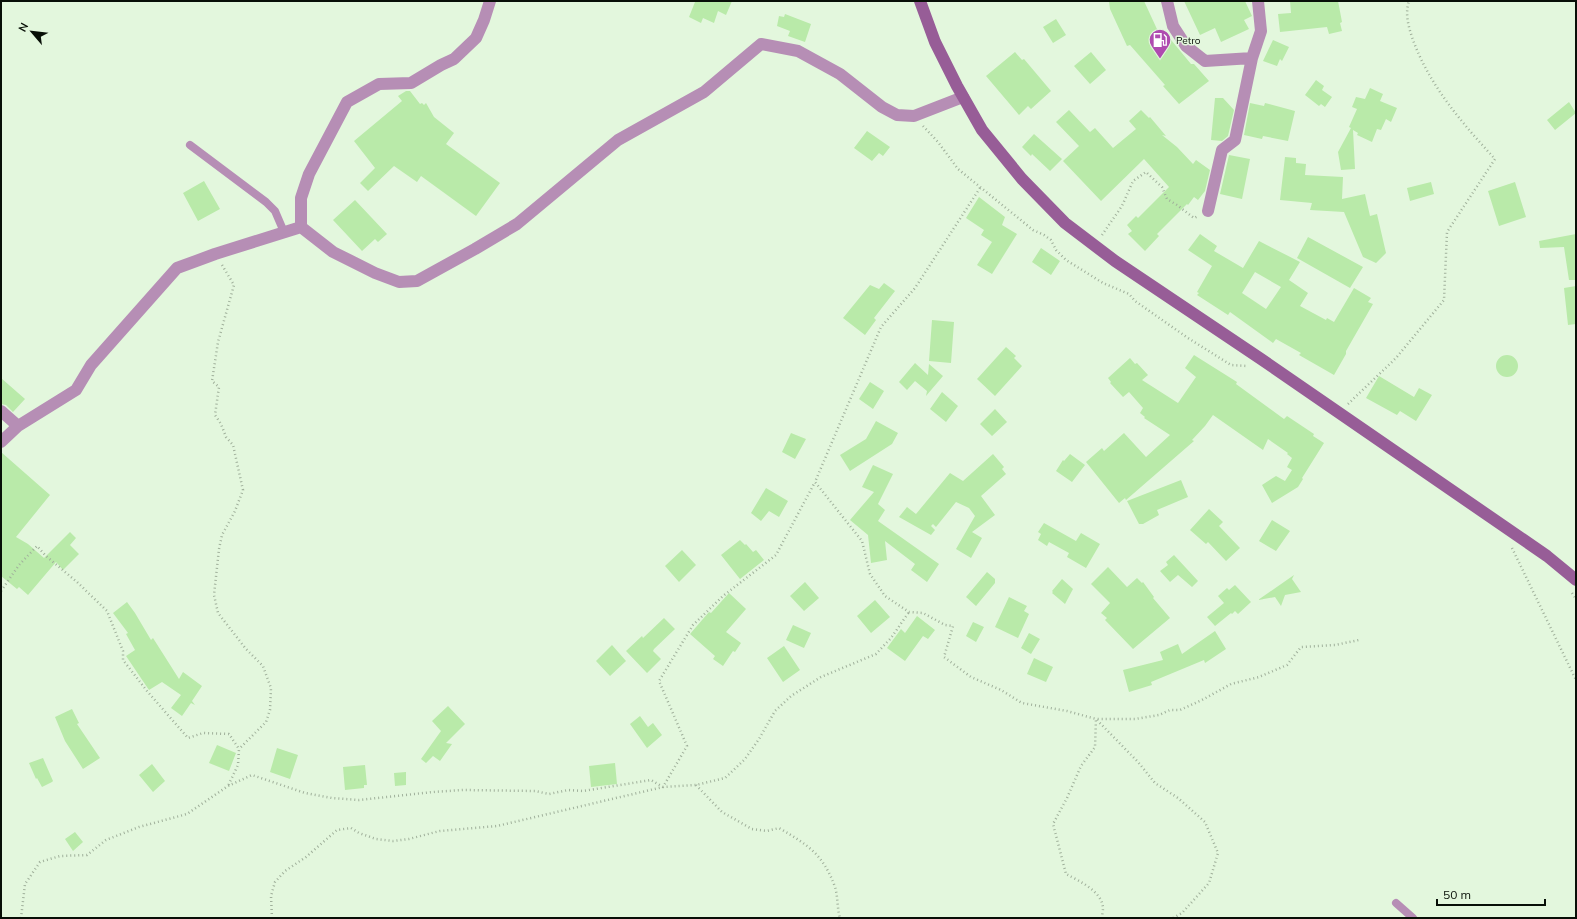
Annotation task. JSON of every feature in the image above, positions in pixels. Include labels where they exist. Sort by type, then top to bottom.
[{"type":"main road","points":[[920,1],[935,42],[963,97],[982,130],[1022,179],[1065,223],[1115,261],[1547,556],[1576,580]]},
{"type":"street","points":[[301,227],[301,198],[309,174],[346,102],[379,84],[411,83],[454,59],[476,38],[490,1]]},
{"type":"street","points":[[1167,1],[1173,26],[1186,46],[1204,61],[1252,58]]},
{"type":"street","points":[[1208,211],[1222,150],[1235,140],[1252,58],[1261,31],[1258,1]]},
{"type":"street","points":[[301,227],[333,252],[375,273],[399,282],[417,281],[469,253],[517,224],[618,140],[704,92],[761,44],[798,51],[840,74],[882,107],[897,115],[914,116],[963,97]]},
{"type":"street","points":[[1,442],[18,426],[76,390],[90,365],[177,268],[215,254],[301,227]]},
{"type":"street","points":[[1,411],[18,426]]},
{"type":"lane","points":[[190,145],[266,202],[275,211],[284,232]]},
{"type":"lane","points":[[1396,903],[1412,918]]},
{"type":"path","points":[[1339,413],[1396,358],[1444,300],[1447,232],[1495,159],[1467,128],[1434,84],[1417,52],[1409,26],[1406,8],[1409,1]]},
{"type":"path","points":[[914,116],[938,142],[958,169],[1033,230],[1051,240],[1056,250],[1066,260],[1102,283],[1129,294],[1135,301],[1188,338],[1231,365],[1270,366]]},
{"type":"path","points":[[1095,246],[1122,206],[1133,181],[1146,172],[1162,187],[1167,199],[1194,218],[1208,211]]},
{"type":"path","points":[[663,786],[687,746],[659,681],[692,625],[723,596],[776,555],[815,482],[881,327],[914,288],[980,188]]},
{"type":"path","points":[[215,254],[234,285],[218,342],[212,381],[219,387],[215,415],[221,424],[226,437],[233,446],[243,490],[235,511],[222,534],[214,595],[218,613],[246,649],[263,666],[271,688],[270,710],[266,722],[239,749]]},
{"type":"path","points":[[815,482],[862,541],[870,574],[885,596],[909,612],[923,613],[945,625],[953,626],[944,658],[971,677],[1001,690],[1022,702],[1067,711],[1096,719],[1135,719],[1159,715],[1170,710],[1180,710],[1231,684],[1260,677],[1287,665],[1301,647],[1335,645],[1359,640]]},
{"type":"path","points":[[1,591],[19,565],[37,546],[46,556],[107,610],[123,651],[123,660],[147,691],[188,738],[203,733],[229,734],[239,749],[238,764],[228,786]]},
{"type":"path","points":[[1511,546],[1576,680]]},
{"type":"path","points":[[272,918],[271,896],[275,882],[285,871],[306,858],[337,830],[351,828],[360,833],[376,838],[393,840],[409,839],[440,831],[497,826],[663,786],[696,785],[725,778],[745,759],[775,711],[791,696],[821,677],[876,654],[895,632],[909,612]]},
{"type":"path","points":[[1096,719],[1095,747],[1081,766],[1067,798],[1053,824],[1066,874],[1083,883],[1096,894],[1103,907],[1102,918]]},
{"type":"path","points":[[1096,719],[1138,762],[1155,783],[1178,798],[1205,822],[1218,853],[1210,883],[1182,913],[1173,918]]},
{"type":"path","points":[[21,918],[25,884],[40,862],[60,856],[87,855],[106,840],[139,827],[187,814],[228,786],[252,775],[305,793],[332,798],[359,800],[464,790],[535,791],[549,794],[568,790],[583,791],[651,780],[663,786]]},
{"type":"path","points":[[696,785],[722,812],[752,828],[767,831],[779,828],[808,845],[820,857],[835,888],[840,918]]},
{"type":"building","points":[[694,1],[732,1],[726,15],[718,11],[714,23],[703,18],[701,23],[689,17],[695,2]]},
{"type":"building","points":[[1109,1],[1144,1],[1162,40],[1167,35],[1191,64],[1194,64],[1209,81],[1179,104],[1163,86],[1165,85],[1130,45],[1127,46],[1110,9]]},
{"type":"building","points":[[1184,1],[1245,1],[1252,16],[1244,20],[1249,29],[1221,42],[1215,28],[1200,35]]},
{"type":"building","points":[[1290,1],[1338,1],[1342,31],[1329,34],[1327,27],[1280,32],[1278,14],[1291,13]]},
{"type":"building","points":[[785,14],[811,24],[805,42],[788,36],[790,31],[777,26],[779,16],[784,17]]},
{"type":"building","points":[[1056,19],[1066,35],[1053,43],[1043,27]]},
{"type":"building","points":[[1273,40],[1289,47],[1282,61],[1280,59],[1277,66],[1263,61]]},
{"type":"building","points":[[1015,52],[1022,60],[1024,59],[1051,91],[1031,109],[1028,106],[1019,115],[986,76]]},
{"type":"building","points":[[1091,52],[1106,70],[1090,84],[1074,66]]},
{"type":"building","points":[[1316,80],[1324,86],[1322,90],[1332,97],[1325,107],[1321,104],[1319,106],[1305,95]]},
{"type":"building","points":[[1370,88],[1383,94],[1380,101],[1397,108],[1391,122],[1386,119],[1381,130],[1377,129],[1372,142],[1357,135],[1358,133],[1353,130],[1355,169],[1341,170],[1338,152],[1351,128],[1349,127],[1357,109],[1352,107],[1356,97],[1365,99]]},
{"type":"building","points":[[406,91],[410,91],[420,104],[422,103],[424,105],[426,103],[434,117],[454,133],[446,144],[500,183],[476,216],[421,176],[417,182],[394,166],[368,191],[360,183],[375,168],[354,141],[402,101],[398,96]]},
{"type":"building","points":[[1215,98],[1223,98],[1234,110],[1228,136],[1222,141],[1211,140]]},
{"type":"building","points":[[1569,102],[1576,113],[1555,130],[1547,120]]},
{"type":"building","points":[[1250,103],[1264,106],[1265,103],[1295,111],[1288,141],[1263,136],[1262,139],[1244,135]]},
{"type":"building","points":[[1069,110],[1090,132],[1095,128],[1113,148],[1136,129],[1129,121],[1141,110],[1149,118],[1150,117],[1166,136],[1162,135],[1177,147],[1193,164],[1196,160],[1210,170],[1205,191],[1198,200],[1194,197],[1188,205],[1187,204],[1157,234],[1159,236],[1145,251],[1128,234],[1132,231],[1127,225],[1136,216],[1138,218],[1169,187],[1144,159],[1101,201],[1063,161],[1079,146],[1056,122]]},
{"type":"building","points":[[867,131],[890,147],[883,156],[879,153],[872,161],[854,148]]},
{"type":"building","points":[[1034,134],[1062,159],[1050,171],[1022,147]]},
{"type":"building","points":[[1229,155],[1250,159],[1242,199],[1220,194]]},
{"type":"building","points":[[1285,157],[1296,158],[1296,163],[1306,164],[1305,175],[1343,177],[1342,199],[1365,194],[1370,216],[1377,214],[1386,253],[1376,263],[1363,257],[1344,212],[1310,210],[1312,203],[1280,200]]},
{"type":"building","points":[[204,181],[220,209],[198,221],[183,193]]},
{"type":"building","points":[[1431,182],[1434,194],[1410,201],[1407,188]]},
{"type":"building","points":[[1515,182],[1526,217],[1499,226],[1488,191]]},
{"type":"building","points":[[979,197],[1005,217],[1002,225],[1017,234],[992,274],[977,265],[992,242],[981,235],[984,230],[966,218]]},
{"type":"building","points":[[355,200],[387,234],[378,242],[375,239],[362,251],[333,220]]},
{"type":"building","points":[[1200,234],[1217,246],[1214,251],[1243,268],[1259,241],[1300,262],[1289,280],[1308,293],[1300,306],[1326,320],[1327,318],[1334,322],[1354,288],[1371,298],[1368,302],[1373,304],[1334,375],[1299,355],[1301,353],[1276,339],[1273,343],[1230,312],[1228,315],[1197,295],[1199,293],[1197,292],[1212,266],[1188,250]],"holes":[[[1255,272],[1281,287],[1266,309],[1242,293]]]},
{"type":"building","points":[[1576,234],[1576,280],[1569,280],[1564,247],[1540,248],[1539,241]]},
{"type":"building","points":[[1308,237],[1363,267],[1350,288],[1297,258]]},
{"type":"building","points":[[1041,248],[1060,261],[1051,275],[1032,262]]},
{"type":"building","points":[[884,283],[895,291],[874,318],[876,320],[865,335],[843,318],[870,285],[879,289]]},
{"type":"building","points":[[1576,286],[1576,324],[1568,325],[1564,288]]},
{"type":"building","points":[[932,320],[954,322],[951,363],[929,361]]},
{"type":"building","points":[[1006,347],[1016,356],[1014,358],[1022,366],[995,396],[977,379]]},
{"type":"building","points":[[1194,355],[1237,382],[1236,384],[1284,419],[1287,416],[1314,434],[1313,436],[1324,443],[1298,487],[1272,503],[1262,485],[1276,476],[1285,481],[1292,470],[1287,467],[1292,458],[1287,454],[1288,453],[1268,439],[1263,450],[1213,415],[1192,440],[1194,441],[1126,500],[1125,498],[1119,503],[1086,462],[1102,448],[1104,451],[1124,433],[1146,457],[1170,435],[1144,418],[1145,417],[1140,413],[1143,408],[1129,392],[1123,397],[1110,383],[1111,382],[1108,378],[1130,358],[1148,375],[1142,380],[1178,403],[1196,377],[1185,368]]},
{"type":"building","points":[[1507,355],[1515,358],[1518,366],[1515,374],[1507,377],[1499,374],[1496,366],[1499,358]]},
{"type":"building","points":[[915,363],[928,375],[929,364],[943,376],[926,396],[927,391],[915,381],[907,390],[899,382]]},
{"type":"building","points":[[1379,376],[1414,397],[1419,388],[1432,395],[1416,421],[1400,411],[1397,415],[1366,398]]},
{"type":"building","points":[[1,378],[25,399],[13,412],[6,405],[1,404]]},
{"type":"building","points":[[870,382],[884,391],[873,409],[859,399]]},
{"type":"building","points":[[942,392],[958,406],[946,422],[930,409]]},
{"type":"building","points":[[995,409],[1007,422],[992,436],[980,424]]},
{"type":"building","points":[[876,421],[898,433],[892,444],[850,471],[840,455],[866,439]]},
{"type":"building","points":[[791,433],[806,439],[795,459],[782,452]]},
{"type":"building","points":[[1,452],[50,495],[16,537],[28,544],[44,558],[70,532],[76,538],[70,545],[79,554],[63,570],[56,562],[28,595],[19,587],[17,589],[1,576]]},
{"type":"building","points":[[993,454],[1004,467],[1002,469],[1006,474],[981,496],[995,515],[972,532],[982,538],[971,558],[956,549],[975,516],[969,508],[956,502],[936,527],[933,524],[931,526],[935,530],[931,535],[899,517],[907,507],[916,514],[950,473],[963,481]]},
{"type":"building","points":[[1070,454],[1085,465],[1072,482],[1056,471],[1063,460],[1064,461]]},
{"type":"building","points":[[873,465],[893,474],[878,504],[885,510],[878,521],[939,564],[927,582],[911,570],[915,564],[885,541],[887,560],[871,563],[868,535],[850,520],[874,492],[862,487]]},
{"type":"building","points":[[1181,480],[1188,497],[1157,510],[1159,515],[1143,524],[1139,524],[1127,501]]},
{"type":"building","points":[[766,488],[788,501],[779,517],[769,511],[761,521],[751,513]]},
{"type":"building","points":[[1209,509],[1223,522],[1219,526],[1240,548],[1226,561],[1208,542],[1206,544],[1190,530]]},
{"type":"building","points":[[1272,520],[1290,531],[1276,551],[1259,541]]},
{"type":"building","points":[[1044,523],[1076,541],[1081,533],[1100,544],[1086,568],[1067,557],[1069,553],[1049,542],[1047,546],[1038,540],[1041,534],[1038,532]]},
{"type":"building","points":[[740,540],[753,552],[756,550],[764,560],[740,579],[721,555]]},
{"type":"building","points":[[682,550],[696,565],[679,582],[665,566]]},
{"type":"building","points":[[1174,555],[1198,581],[1192,587],[1178,575],[1170,582],[1160,571],[1168,565],[1166,562]]},
{"type":"building","points":[[1108,567],[1127,587],[1137,578],[1142,583],[1143,582],[1154,597],[1153,598],[1170,618],[1133,649],[1105,620],[1107,618],[1101,613],[1110,603],[1091,584]]},
{"type":"building","points":[[987,572],[995,579],[995,583],[976,606],[966,597]]},
{"type":"building","points":[[1294,575],[1292,579],[1301,592],[1285,595],[1281,606],[1275,597],[1258,600]]},
{"type":"building","points":[[1062,579],[1073,589],[1065,604],[1052,593]]},
{"type":"building","points":[[805,582],[819,598],[804,611],[790,596]]},
{"type":"building","points":[[1235,585],[1251,602],[1238,614],[1235,611],[1232,614],[1231,613],[1215,626],[1207,617],[1224,603],[1218,596],[1227,588],[1229,590]]},
{"type":"building","points":[[729,593],[746,609],[726,632],[741,643],[735,652],[733,651],[723,666],[713,659],[715,656],[690,634],[709,612],[711,613]]},
{"type":"building","points":[[1009,597],[1027,606],[1024,611],[1029,614],[1018,638],[995,627]]},
{"type":"building","points":[[875,600],[890,617],[871,633],[857,616]]},
{"type":"building","points":[[127,602],[151,640],[153,638],[179,679],[183,672],[202,686],[192,701],[195,705],[191,703],[182,716],[171,708],[181,695],[162,682],[149,690],[126,656],[135,650],[126,634],[128,633],[113,613]]},
{"type":"building","points":[[917,616],[935,630],[928,639],[923,636],[905,661],[887,648],[901,629],[905,633]]},
{"type":"building","points":[[664,618],[675,629],[654,649],[653,651],[661,659],[647,673],[626,651],[642,636],[643,638]]},
{"type":"building","points":[[973,622],[984,627],[976,642],[966,636]]},
{"type":"building","points":[[793,625],[811,633],[804,648],[786,640]]},
{"type":"building","points":[[1215,631],[1226,649],[1205,663],[1204,660],[1151,682],[1152,685],[1129,692],[1123,670],[1163,660],[1160,652],[1178,644],[1182,654]]},
{"type":"building","points":[[1029,633],[1040,639],[1031,654],[1021,648]]},
{"type":"building","points":[[612,645],[626,661],[610,676],[596,661]]},
{"type":"building","points":[[784,646],[800,670],[783,682],[767,658]]},
{"type":"building","points":[[1034,658],[1053,667],[1046,682],[1027,674]]},
{"type":"building","points":[[448,706],[465,724],[446,743],[452,744],[440,761],[433,756],[426,763],[421,759],[441,731],[432,721]]},
{"type":"building","points":[[72,709],[79,723],[77,724],[100,758],[83,769],[65,741],[55,717]]},
{"type":"building","points":[[640,716],[648,727],[653,723],[662,735],[647,748],[630,724]]},
{"type":"building","points":[[217,745],[236,753],[229,771],[209,763]]},
{"type":"building","points":[[277,748],[298,755],[290,779],[270,772]]},
{"type":"building","points":[[43,758],[53,781],[42,787],[37,778],[36,779],[29,763]]},
{"type":"building","points":[[615,763],[617,784],[591,787],[589,766]]},
{"type":"building","points":[[152,764],[165,781],[153,792],[139,775]]},
{"type":"building","points":[[365,765],[367,785],[364,785],[364,788],[345,790],[343,767]]},
{"type":"building","points":[[406,772],[406,785],[395,786],[394,773]]},
{"type":"building","points":[[75,832],[83,842],[73,851],[65,839]]},
{"type":"place","name":"Petro","points":[[1160,60]]}]
